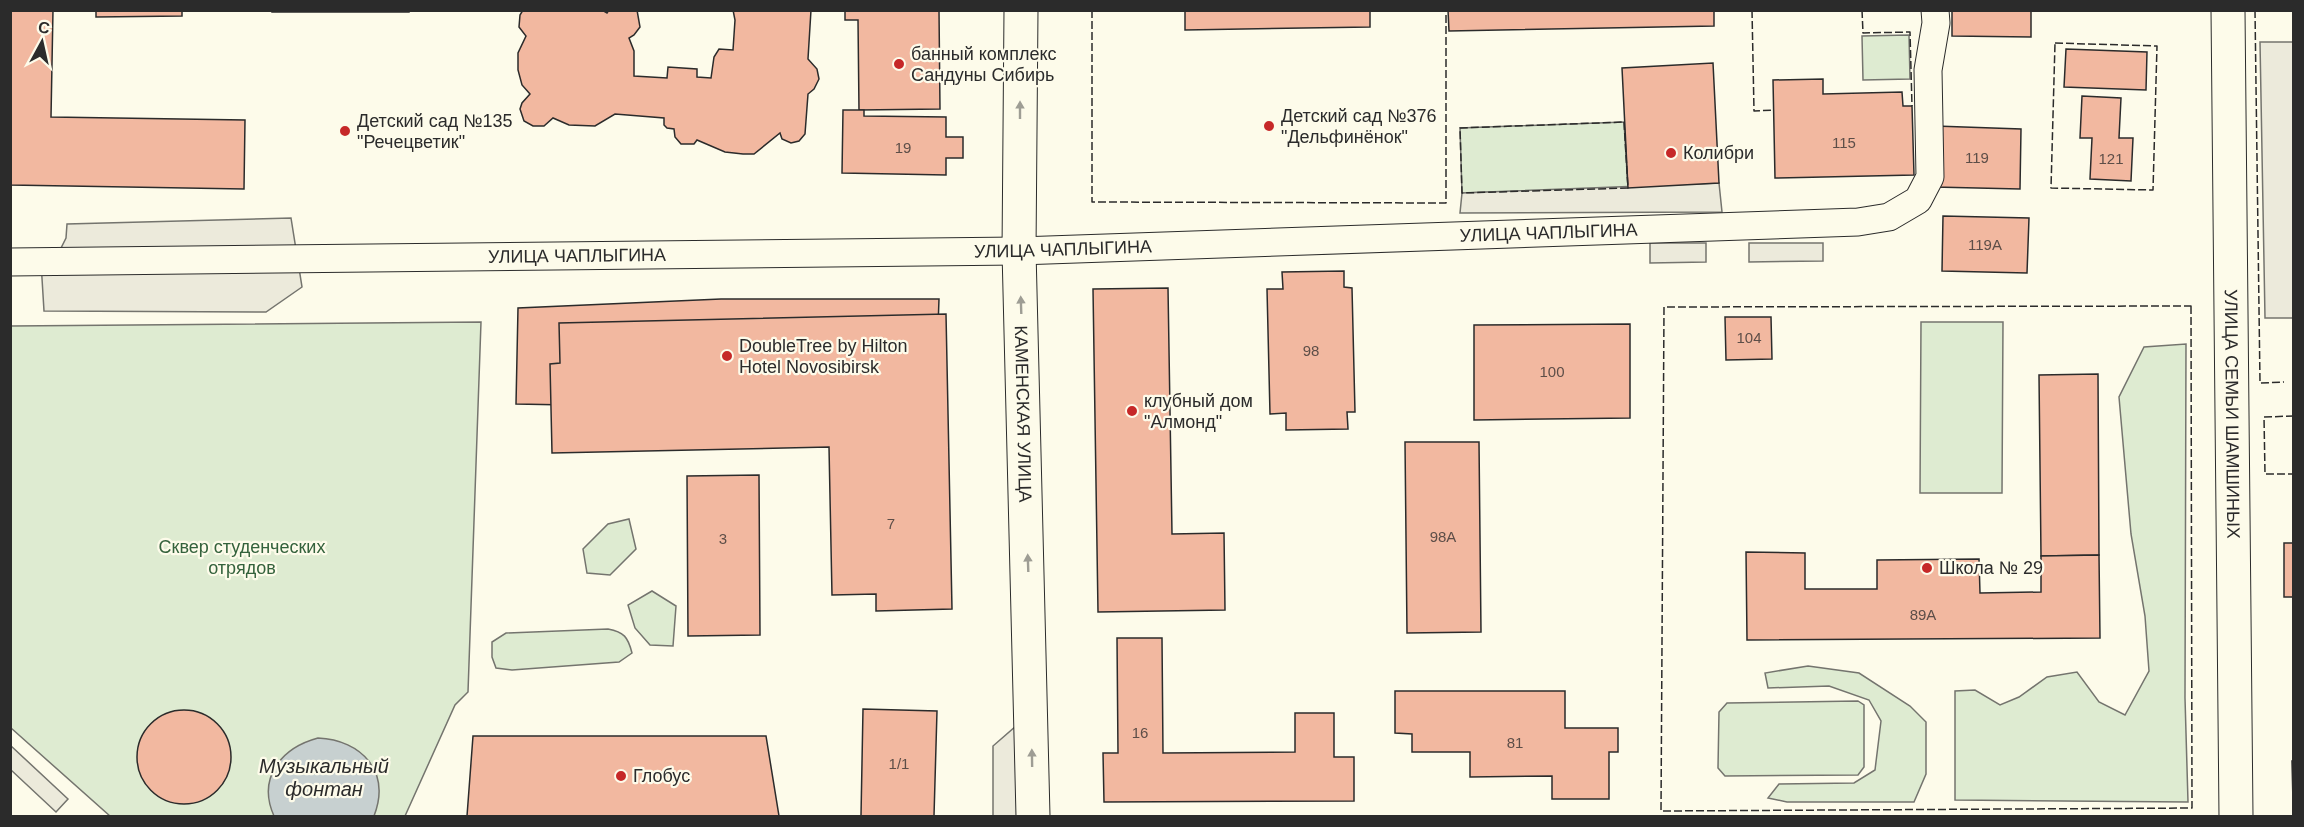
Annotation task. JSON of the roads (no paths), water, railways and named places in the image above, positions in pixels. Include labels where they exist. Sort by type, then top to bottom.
[{"type":"street","name":"КАМЕНСКАЯ УЛИЦА","points":[[1021,10],[1019,251],[1033,816]]},
{"type":"street","name":"УЛИЦА ЧАПЛЫГИНА","points":[[10,262],[1019,251],[1836,223],[1889,218],[1918,200],[1930,177],[1928,70],[1936,23],[1935,10]]},
{"type":"street","name":"УЛИЦА СЕМЬИ ШАМШИНЫХ","points":[[2228,10],[2236,816]]},
{"type":"water","name":"Музыкальный фонтан","points":[[318,738],[348,745],[369,761],[379,786],[374,816],[274,816],[269,802],[268,789],[276,766],[293,749]]},
{"type":"place","name":"банный комплекс Сандуны Сибирь","points":[[899,64]]},
{"type":"place","name":"Детский сад №376 \"Дельфинёнок\"","points":[[1269,126]]},
{"type":"place","name":"Детский сад №135 \"Речецветик\"","points":[[345,131]]},
{"type":"place","name":"Колибри","points":[[1671,153]]},
{"type":"place","name":"DoubleTree by Hilton Hotel Novosibirsk","points":[[727,356]]},
{"type":"place","name":"клубный дом \"Алмонд\"","points":[[1132,411]]},
{"type":"place","name":"Школа № 29","points":[[1927,568]]},
{"type":"place","name":"Глобус","points":[[621,776]]},
{"type":"park label","name":"Сквер студенческих отрядов","points":[[242,557]]}]
